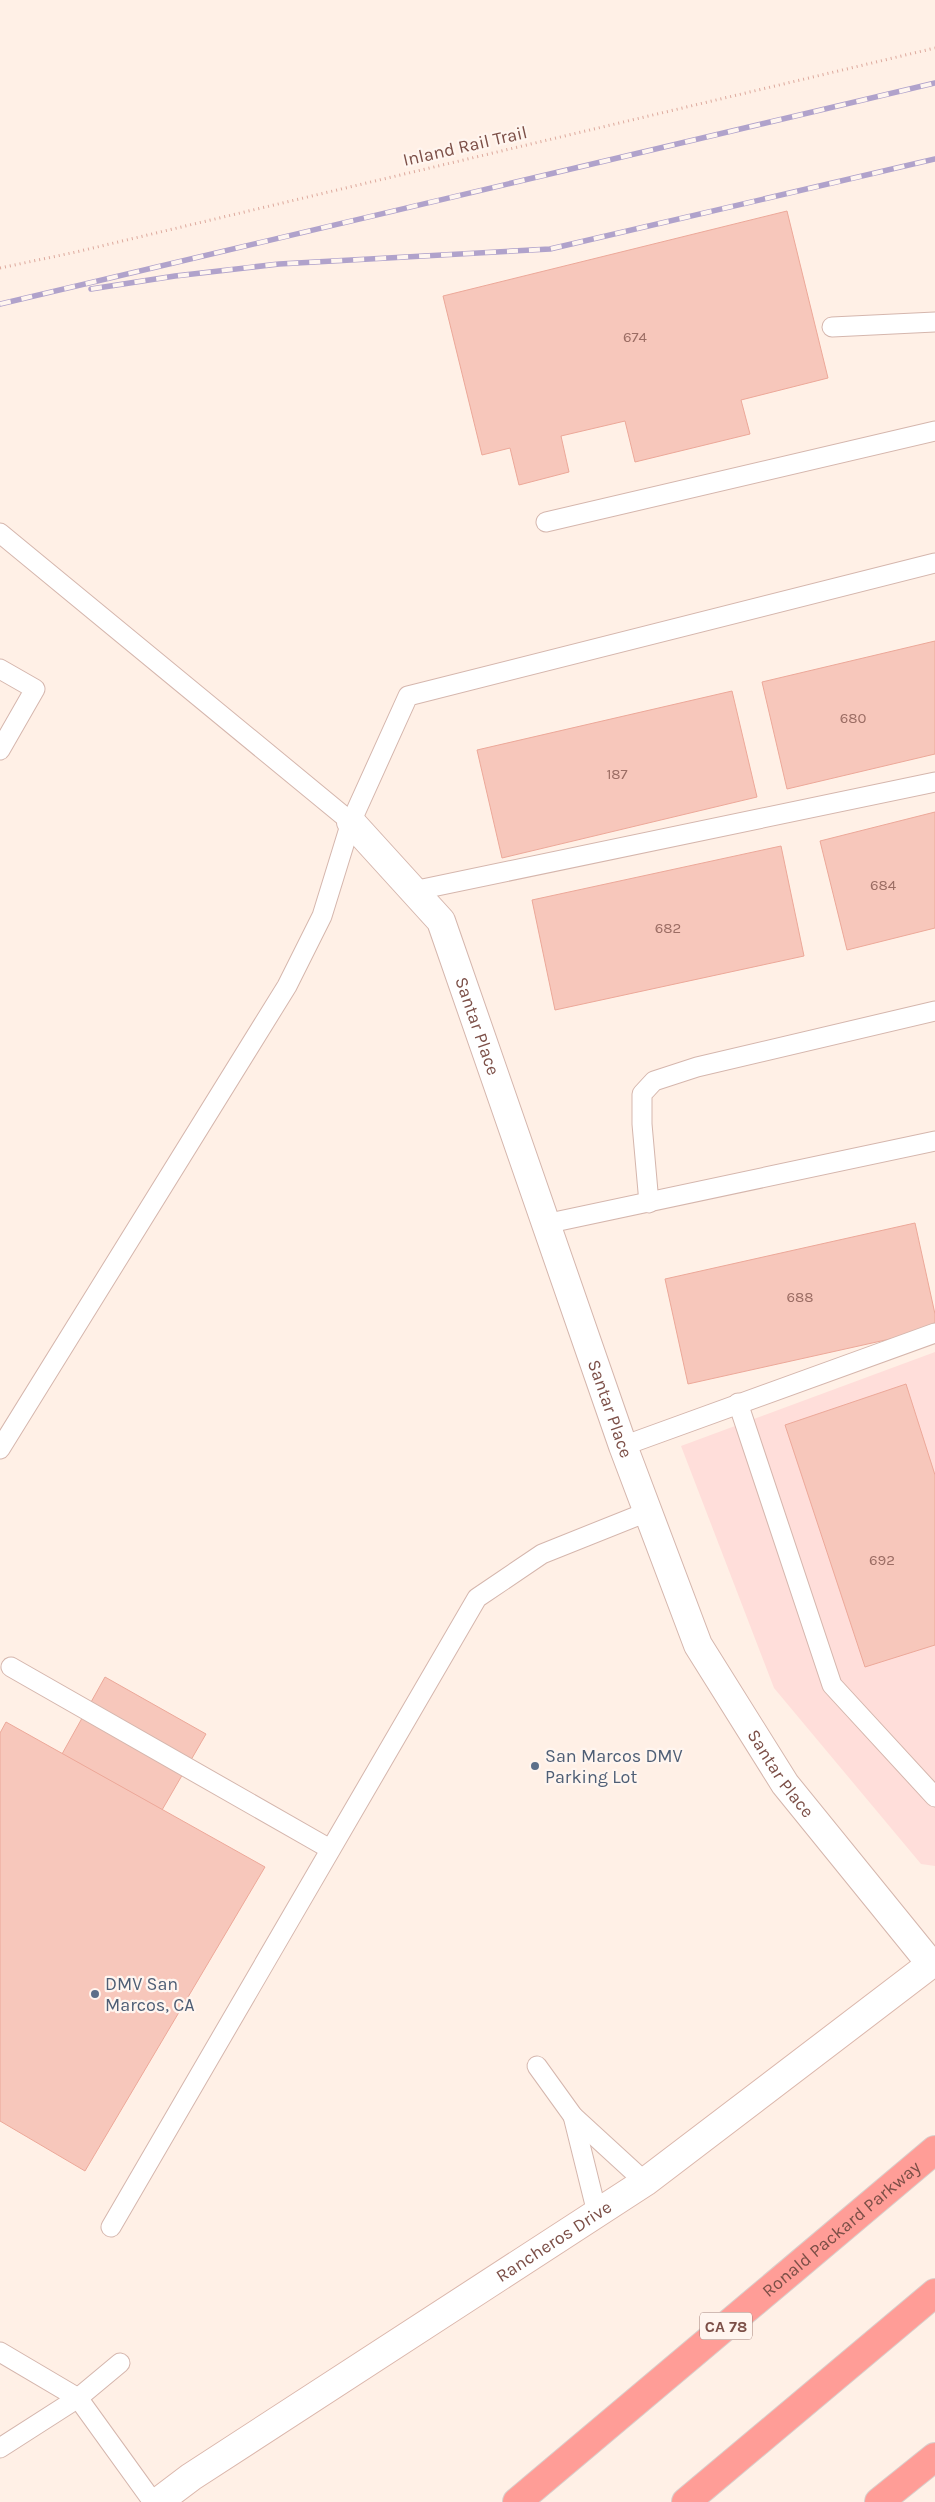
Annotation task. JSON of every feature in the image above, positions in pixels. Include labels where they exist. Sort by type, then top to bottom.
[{"type":"highway","name":"Ronald Packard Parkway","points":[[517,2502],[935,2150]]},
{"type":"highway","points":[[686,2502],[935,2292]]},
{"type":"highway","points":[[879,2502],[935,2457]]},
{"type":"street","name":"Santar Place","points":[[351,822],[440,920],[647,1512],[698,1646],[785,1784],[933,1963]]},
{"type":"street","name":"Rancheros Drive","points":[[158,2502],[191,2477],[645,2182],[933,1963]]},
{"type":"lane","points":[[832,327],[935,322]]},
{"type":"lane","points":[[546,522],[935,431]]},
{"type":"lane","points":[[0,533],[351,822]]},
{"type":"lane","points":[[0,1449],[287,986],[322,916],[351,822],[408,696],[935,563]]},
{"type":"lane","points":[[0,669],[35,689],[0,750]]},
{"type":"lane","points":[[413,891],[935,782]]},
{"type":"lane","points":[[649,1202],[642,1124],[642,1094],[654,1081],[697,1067],[935,1011]]},
{"type":"lane","points":[[545,1224],[935,1141]]},
{"type":"lane","points":[[624,1446],[935,1333]]},
{"type":"lane","points":[[738,1403],[832,1685],[935,1797]]},
{"type":"lane","points":[[111,2227],[477,1598],[542,1554],[647,1512]]},
{"type":"lane","points":[[11,1667],[330,1849]]},
{"type":"lane","points":[[537,2066],[573,2116],[645,2182]]},
{"type":"lane","points":[[573,2116],[597,2213]]},
{"type":"lane","points":[[0,2352],[78,2398],[153,2502]]},
{"type":"lane","points":[[0,2448],[78,2398],[120,2363]]},
{"type":"path","name":"Inland Rail Trail","points":[[0,268],[935,48]]},
{"type":"shaded area","points":[[935,1352],[935,1866],[921,1864],[774,1688],[681,1446]]},
{"type":"building","points":[[787,211],[828,378],[741,400],[750,434],[635,462],[625,421],[561,436],[569,472],[519,485],[510,448],[482,455],[443,296]]},
{"type":"building","points":[[935,641],[935,754],[787,789],[762,682]]},
{"type":"building","points":[[732,691],[757,797],[502,858],[477,750]]},
{"type":"building","points":[[935,812],[935,928],[847,950],[820,841]]},
{"type":"building","points":[[781,846],[804,956],[555,1010],[532,900]]},
{"type":"building","points":[[915,1223],[935,1314],[935,1329],[688,1384],[665,1279]]},
{"type":"building","points":[[906,1384],[935,1475],[935,1645],[865,1667],[785,1425]]},
{"type":"building","points":[[105,1677],[206,1734],[162,1810],[62,1754]]},
{"type":"building","name":"DMV San Marcos, CA","points":[[6,1722],[265,1867],[85,2171],[0,2121],[0,1733]]},
{"type":"railway","points":[[0,304],[935,83]]},
{"type":"railway","points":[[91,289],[175,276],[279,264],[550,249],[935,159]]},
{"type":"place","name":"San Marcos DMV Parking Lot","points":[[535,1766]]},
{"type":"place","name":"DMV San Marcos, CA","points":[[95,1994]]}]
